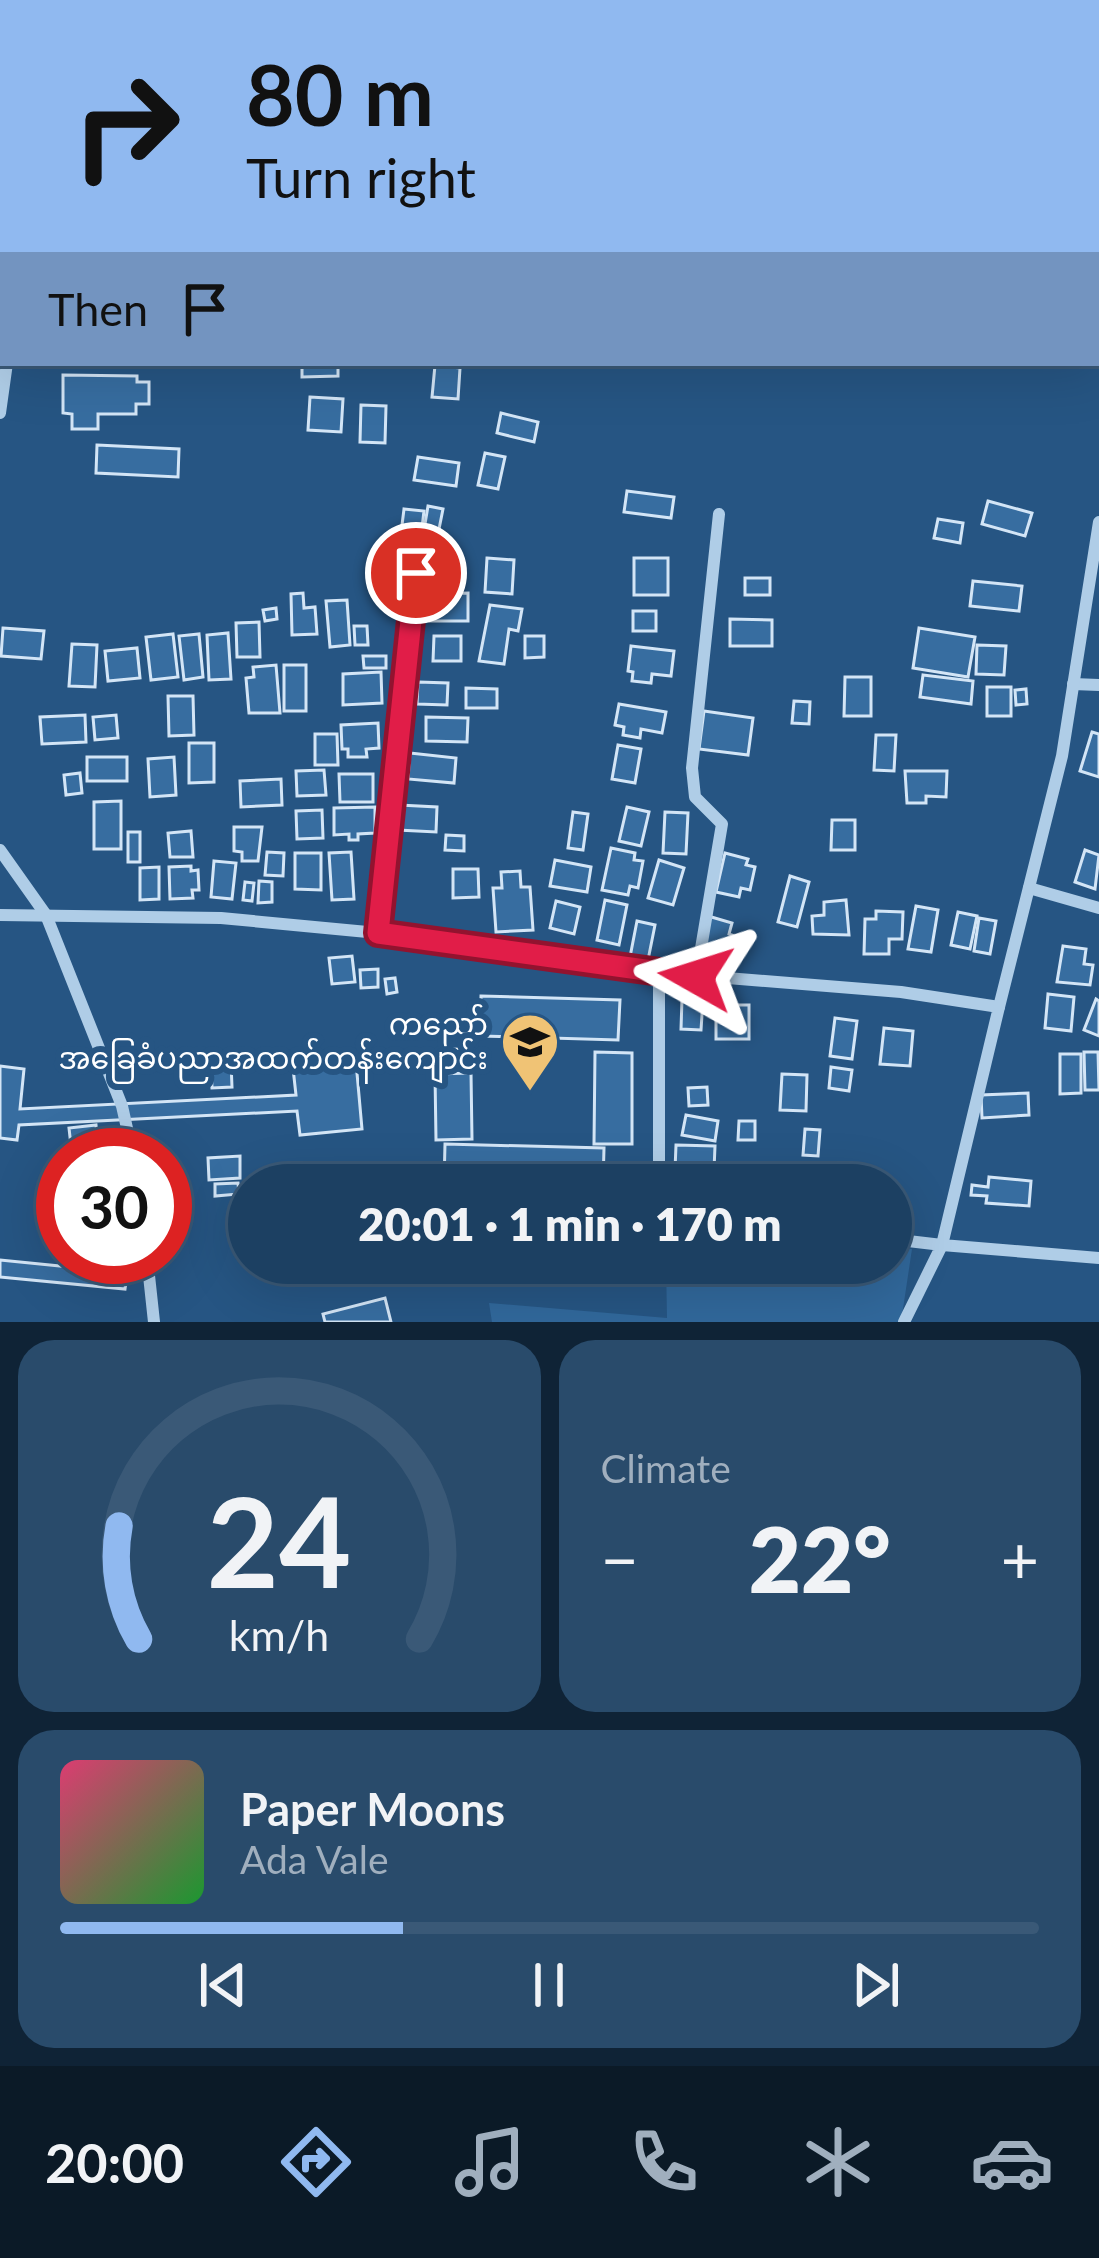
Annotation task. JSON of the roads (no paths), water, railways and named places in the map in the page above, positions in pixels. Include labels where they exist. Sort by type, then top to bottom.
[{"type":"street","points":[[0,412],[4,367]]},
{"type":"street","points":[[696,977],[722,824],[695,797],[692,768],[719,514]]},
{"type":"street","points":[[904,1322],[942,1245],[1062,756],[1099,522]]},
{"type":"street","points":[[378,933],[416,573]]},
{"type":"street","points":[[1073,684],[1099,685]]},
{"type":"street","points":[[0,850],[46,915],[127,1128]]},
{"type":"street","points":[[1029,888],[1099,908]]},
{"type":"street","points":[[0,915],[220,918],[378,933],[659,974],[901,992],[999,1007]]},
{"type":"street","points":[[658,1164],[659,974]]},
{"type":"street","points":[[912,1241],[1099,1258]]},
{"type":"street","points":[[150,1284],[154,1322]]},
{"type":"place","name":"ကညှော် အခြေခံပညာအထက်တန်းကျောင်း","points":[[530,1093]]}]
